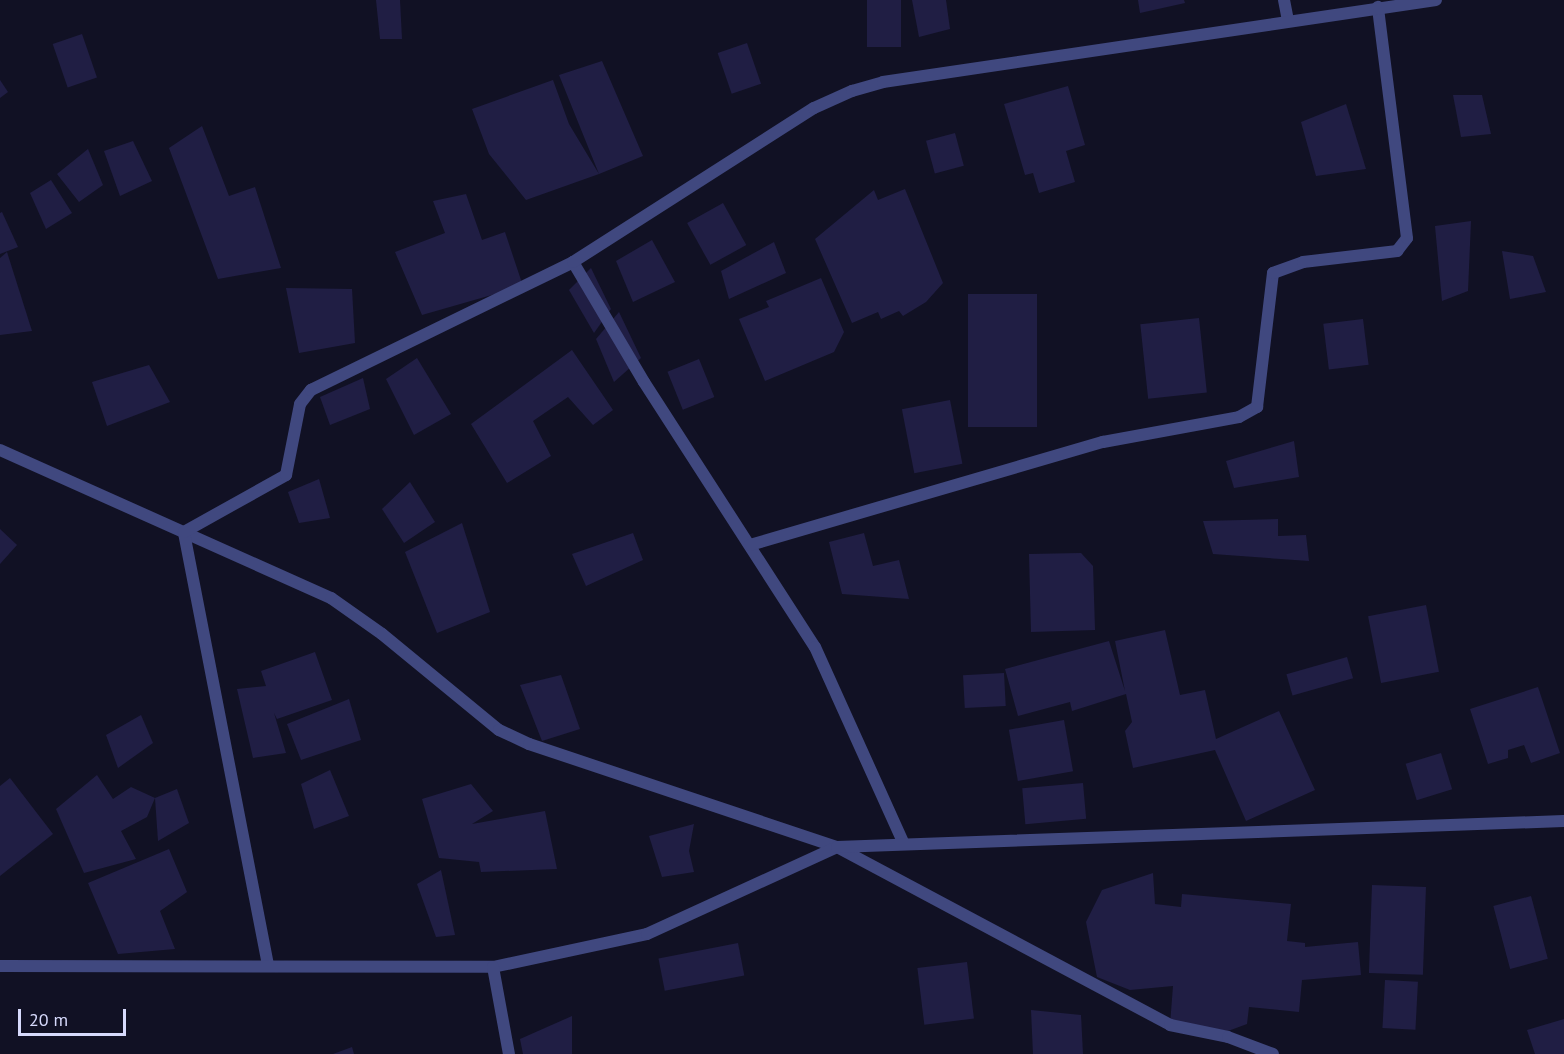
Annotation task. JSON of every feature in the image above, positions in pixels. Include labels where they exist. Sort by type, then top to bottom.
[{"type":"street","points":[[1284,0],[1288,21]]},
{"type":"street","points":[[184,532],[286,475],[300,404],[311,390],[573,262],[814,108],[852,91],[883,82],[1436,0]]},
{"type":"street","points":[[750,545],[1103,442],[1239,417],[1257,407],[1273,273],[1303,262],[1397,251],[1407,238],[1378,7]]},
{"type":"street","points":[[573,262],[644,382],[816,647],[904,844]]},
{"type":"street","points":[[0,450],[331,598],[382,634],[499,730],[529,744],[837,847],[1170,1025],[1228,1037],[1273,1054]]},
{"type":"street","points":[[184,532],[268,965]]},
{"type":"street","points":[[0,966],[493,967],[647,934],[837,847],[1564,821]]},
{"type":"street","points":[[493,967],[509,1054]]},
{"type":"building","points":[[376,0],[400,0],[402,39],[380,39]]},
{"type":"building","points":[[867,0],[901,0],[901,47],[867,47]]},
{"type":"building","points":[[912,0],[946,0],[950,29],[919,37]]},
{"type":"building","points":[[1138,0],[1184,0],[1185,3],[1140,13]]},
{"type":"building","points":[[82,34],[97,77],[68,88],[53,44]]},
{"type":"building","points":[[747,43],[761,84],[732,94],[718,53]]},
{"type":"building","points":[[602,61],[643,156],[599,174],[559,75]]},
{"type":"building","points":[[0,80],[8,92],[0,98]]},
{"type":"building","points":[[553,80],[569,124],[599,174],[526,200],[489,154],[472,109]]},
{"type":"building","points":[[1068,86],[1085,145],[1066,151],[1075,182],[1039,193],[1033,173],[1025,175],[1004,104]]},
{"type":"building","points":[[1453,95],[1482,95],[1491,134],[1461,137]]},
{"type":"building","points":[[1346,104],[1366,169],[1316,176],[1301,122]]},
{"type":"building","points":[[202,126],[229,196],[255,187],[281,268],[218,279],[169,148]]},
{"type":"building","points":[[955,133],[964,166],[935,174],[926,141]]},
{"type":"building","points":[[133,141],[152,181],[120,196],[104,151]]},
{"type":"building","points":[[88,149],[103,185],[79,202],[57,174]]},
{"type":"building","points":[[51,180],[72,213],[46,229],[30,193]]},
{"type":"building","points":[[905,189],[943,283],[926,302],[903,316],[899,311],[881,319],[878,312],[852,323],[815,239],[874,190],[878,200]]},
{"type":"building","points":[[466,194],[482,240],[505,232],[523,286],[422,315],[395,252],[445,233],[433,201]]},
{"type":"building","points":[[723,203],[746,245],[710,265],[687,223]]},
{"type":"building","points":[[2,212],[18,247],[0,254],[0,213]]},
{"type":"building","points":[[1471,221],[1468,291],[1442,301],[1435,226]]},
{"type":"building","points":[[652,240],[675,282],[633,302],[616,261]]},
{"type":"building","points":[[774,242],[786,273],[729,299],[721,271]]},
{"type":"building","points":[[1502,251],[1533,256],[1546,292],[1510,299]]},
{"type":"building","points":[[7,252],[32,331],[0,335],[0,258]]},
{"type":"building","points":[[591,268],[611,309],[594,333],[569,290]]},
{"type":"building","points":[[821,278],[844,332],[834,352],[765,381],[739,319],[769,307],[766,301]]},
{"type":"building","points":[[286,288],[352,289],[355,343],[299,353]]},
{"type":"building","points":[[968,294],[1037,294],[1037,427],[968,427]]},
{"type":"building","points":[[619,312],[641,358],[614,382],[596,339]]},
{"type":"building","points":[[1199,318],[1207,393],[1148,399],[1140,324]]},
{"type":"building","points":[[1363,319],[1369,365],[1329,370],[1323,324]]},
{"type":"building","points":[[572,350],[613,410],[593,425],[568,397],[533,421],[551,456],[507,483],[471,424]]},
{"type":"building","points":[[417,358],[451,414],[414,435],[386,379]]},
{"type":"building","points":[[699,359],[714,397],[683,410],[667,372]]},
{"type":"building","points":[[149,365],[170,402],[107,426],[92,382]]},
{"type":"building","points":[[363,378],[370,409],[330,425],[320,397]]},
{"type":"building","points":[[950,400],[962,464],[914,473],[902,409]]},
{"type":"building","points":[[1294,441],[1299,477],[1234,488],[1226,461]]},
{"type":"building","points":[[319,479],[330,518],[299,523],[288,492]]},
{"type":"building","points":[[410,482],[435,522],[404,543],[382,509]]},
{"type":"building","points":[[1278,519],[1278,536],[1306,535],[1309,561],[1213,554],[1203,521]]},
{"type":"building","points":[[462,523],[490,612],[437,633],[405,552]]},
{"type":"building","points":[[0,529],[17,545],[0,564]]},
{"type":"building","points":[[633,533],[643,560],[586,586],[572,554]]},
{"type":"building","points":[[864,533],[873,566],[899,560],[909,599],[842,594],[829,542]]},
{"type":"building","points":[[1081,553],[1093,566],[1095,630],[1031,632],[1029,554]]},
{"type":"building","points":[[1426,605],[1439,672],[1381,683],[1368,616]]},
{"type":"building","points":[[1165,630],[1180,695],[1205,690],[1216,739],[1279,711],[1315,790],[1246,821],[1215,750],[1133,768],[1125,731],[1132,722],[1126,694],[1072,711],[1070,702],[1018,716],[1005,669],[1109,641],[1125,691],[1115,641]]},
{"type":"building","points":[[315,652],[332,700],[277,719],[274,713],[286,753],[253,758],[237,689],[266,686],[261,671]]},
{"type":"building","points":[[1347,657],[1353,678],[1293,696],[1286,674]]},
{"type":"building","points":[[1004,673],[1006,706],[965,708],[963,675]]},
{"type":"building","points":[[561,675],[580,729],[542,741],[520,685]]},
{"type":"building","points":[[1538,687],[1560,753],[1531,763],[1524,745],[1508,750],[1508,758],[1488,764],[1470,709]]},
{"type":"building","points":[[349,699],[361,740],[301,760],[287,724]]},
{"type":"building","points":[[141,715],[153,743],[118,768],[106,735]]},
{"type":"building","points":[[1064,720],[1073,771],[1018,781],[1009,730]]},
{"type":"building","points":[[1441,753],[1452,789],[1417,800],[1406,764]]},
{"type":"building","points":[[330,770],[349,816],[314,829],[301,784]]},
{"type":"building","points":[[97,775],[113,799],[131,787],[155,798],[147,817],[121,831],[136,859],[84,873],[56,809]]},
{"type":"building","points":[[10,778],[53,834],[0,876],[0,786]]},
{"type":"building","points":[[1083,783],[1086,819],[1025,824],[1022,788]]},
{"type":"building","points":[[471,784],[493,811],[472,824],[545,811],[557,869],[481,872],[479,862],[439,858],[422,799]]},
{"type":"building","points":[[177,789],[189,823],[158,841],[155,798]]},
{"type":"building","points":[[694,824],[689,851],[694,872],[662,877],[649,836]]},
{"type":"building","points":[[169,849],[187,892],[160,911],[175,949],[118,954],[88,883]]},
{"type":"building","points":[[441,870],[455,935],[436,937],[417,884]]},
{"type":"building","points":[[1153,873],[1155,904],[1181,907],[1182,894],[1291,904],[1287,941],[1305,943],[1305,947],[1358,942],[1361,975],[1302,980],[1299,1012],[1249,1007],[1247,1024],[1228,1031],[1170,1025],[1173,986],[1130,990],[1097,977],[1086,922],[1102,890]]},
{"type":"building","points":[[1372,885],[1426,887],[1423,975],[1369,973]]},
{"type":"building","points":[[1531,896],[1548,959],[1510,969],[1493,906]]},
{"type":"building","points":[[738,943],[744,975],[665,991],[658,958]]},
{"type":"building","points":[[967,962],[974,1019],[924,1025],[917,968]]},
{"type":"building","points":[[1385,980],[1418,982],[1415,1030],[1382,1028]]},
{"type":"building","points":[[1031,1010],[1081,1015],[1083,1054],[1033,1054]]},
{"type":"building","points":[[572,1016],[572,1054],[523,1054],[520,1039]]},
{"type":"building","points":[[1564,1019],[1564,1054],[1535,1054],[1527,1030]]},
{"type":"building","points":[[352,1047],[354,1054],[333,1054]]}]
